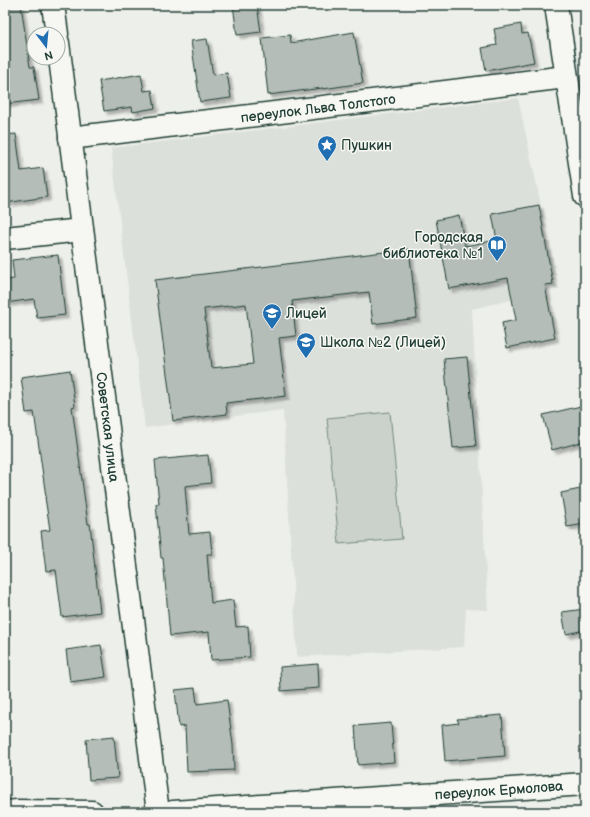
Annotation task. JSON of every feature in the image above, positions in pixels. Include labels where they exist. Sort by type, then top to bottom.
[{"type":"street","points":[[53,5],[56,26]]},
{"type":"street","points":[[556,5],[566,77],[582,163],[585,196]]},
{"type":"street","name":"Советская улица","points":[[61,66],[158,812]]},
{"type":"street","name":"переулок Льва Толстого","points":[[70,138],[566,77]]},
{"type":"street","points":[[5,238],[82,230]]},
{"type":"street","name":"переулок Ермолова","points":[[173,812],[585,784]]},
{"type":"street","points":[[6,812],[92,812]]},
{"type":"shaded area","name":"Школа №2 (Лицей)","points":[[518,98],[559,289],[472,309],[488,610],[466,609],[464,647],[297,657],[283,410],[145,428],[111,148]]},
{"type":"shaded area","points":[[390,412],[402,539],[339,544],[327,418]]},
{"type":"building","points":[[5,5],[21,5],[26,39],[26,66],[34,67],[39,100],[5,104]]},
{"type":"building","points":[[233,5],[257,5],[261,32],[237,35]]},
{"type":"building","points":[[521,24],[522,34],[528,33],[534,62],[486,71],[482,48],[497,45],[494,29]]},
{"type":"building","points":[[354,32],[363,83],[268,95],[262,38],[290,35],[291,43]]},
{"type":"building","points":[[207,39],[213,75],[227,73],[231,98],[200,102],[191,41]]},
{"type":"building","points":[[141,74],[144,91],[152,90],[155,108],[133,112],[132,107],[104,111],[99,81]]},
{"type":"building","points":[[16,134],[21,171],[43,168],[47,197],[5,203],[5,135]]},
{"type":"building","name":"Городская библиотека №1","points":[[539,205],[553,284],[545,285],[555,338],[507,348],[502,323],[516,320],[508,278],[449,289],[436,220],[459,215],[465,246],[497,240],[492,214]]},
{"type":"building","name":"Лицей","points":[[409,249],[417,318],[373,324],[369,292],[292,301],[296,336],[279,338],[286,396],[226,403],[227,414],[173,421],[155,280]],"holes":[[[246,304],[253,364],[211,368],[204,309]]]},
{"type":"building","points":[[58,255],[65,315],[37,318],[34,299],[5,303],[5,280],[14,279],[12,260]]},
{"type":"building","points":[[467,357],[476,446],[453,448],[444,359]]},
{"type":"building","points":[[70,370],[75,406],[72,407],[88,524],[90,524],[100,612],[62,617],[56,570],[46,571],[41,531],[50,530],[46,497],[34,412],[26,413],[21,377]]},
{"type":"building","points":[[585,405],[585,441],[552,450],[543,415]]},
{"type":"building","points":[[208,455],[211,483],[185,486],[189,534],[210,532],[212,554],[207,554],[211,603],[233,600],[236,627],[248,626],[250,657],[211,660],[209,632],[170,636],[163,558],[161,558],[156,504],[159,504],[155,460]]},
{"type":"building","points":[[585,488],[585,524],[567,527],[561,493]]},
{"type":"building","points":[[585,609],[585,630],[566,634],[562,612]]},
{"type":"building","points":[[101,645],[106,677],[70,682],[66,650]]},
{"type":"building","points":[[318,664],[319,688],[281,691],[280,667]]},
{"type":"building","points":[[195,688],[197,704],[227,700],[233,745],[234,770],[187,772],[185,726],[179,727],[175,690]]},
{"type":"building","points":[[502,715],[505,756],[445,761],[442,725],[459,723],[457,719]]},
{"type":"building","points":[[391,723],[394,762],[358,765],[355,726]]},
{"type":"building","points":[[114,736],[118,778],[89,780],[86,739]]},
{"type":"place","name":"Пушкин","points":[[327,162]]},
{"type":"place","name":"Городская библиотека №1","points":[[497,262]]},
{"type":"place","name":"Лицей","points":[[272,330]]},
{"type":"place","name":"Школа №2 (Лицей)","points":[[306,359]]}]
